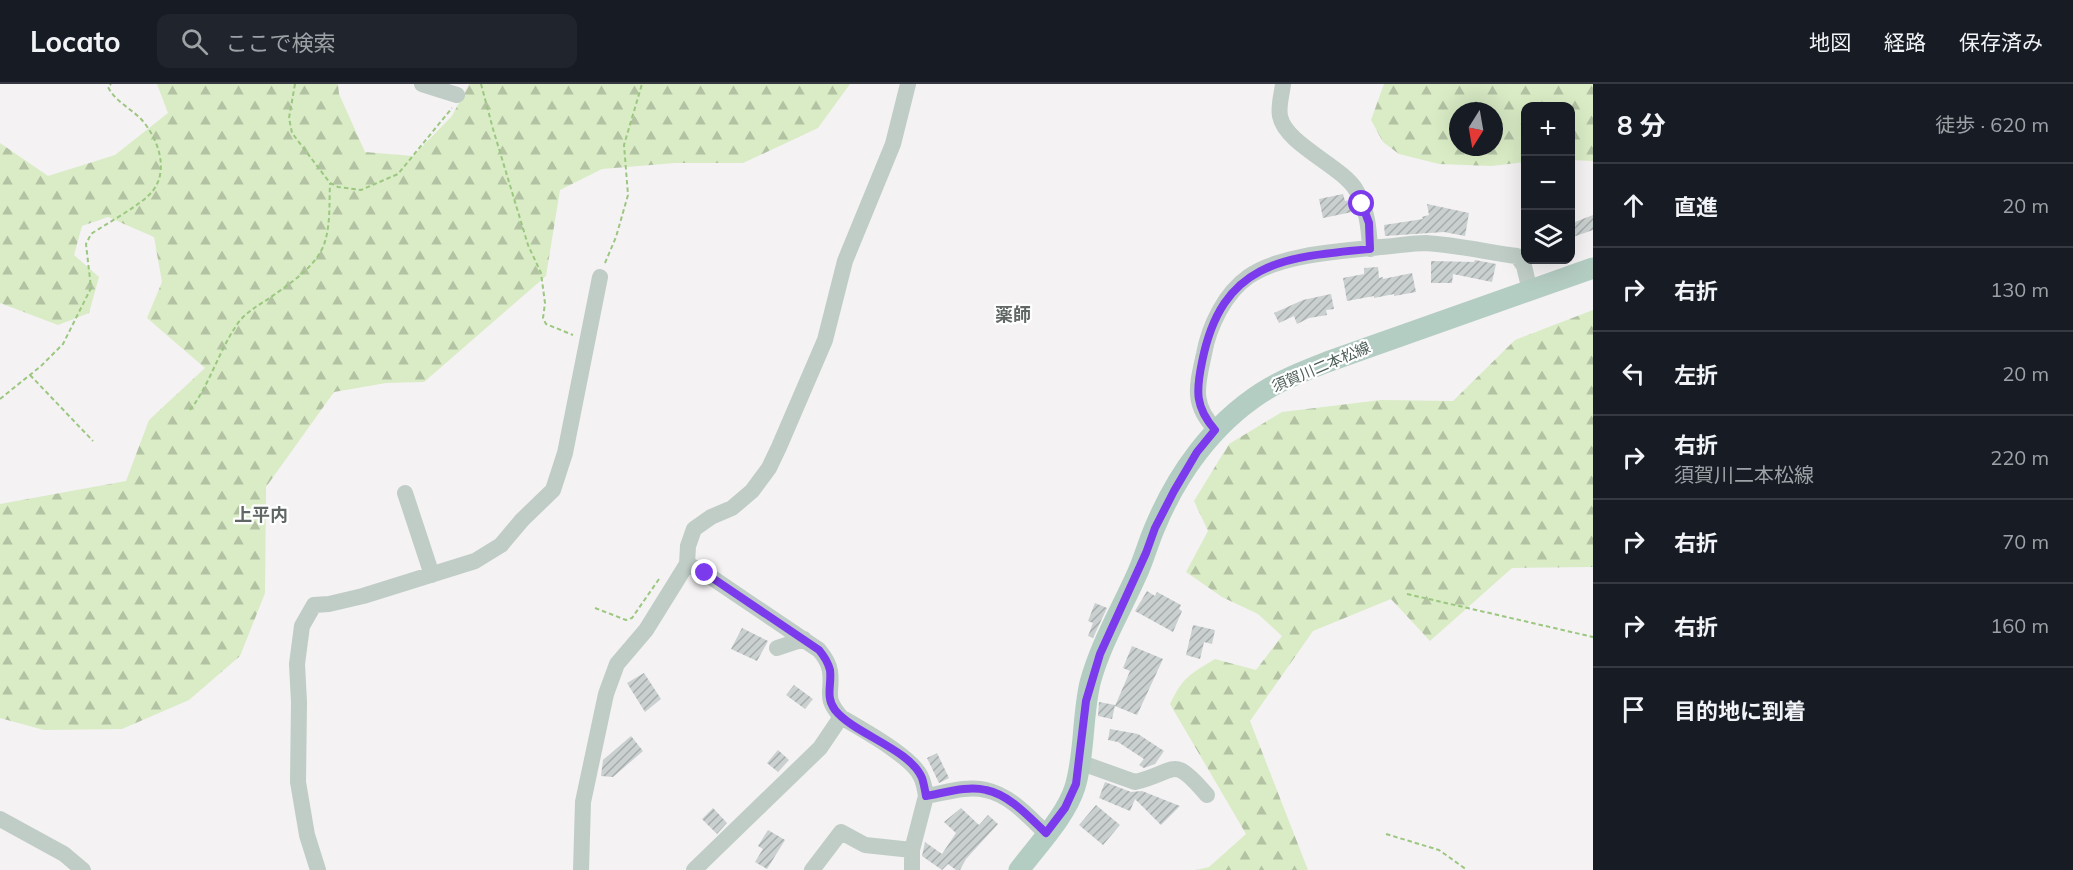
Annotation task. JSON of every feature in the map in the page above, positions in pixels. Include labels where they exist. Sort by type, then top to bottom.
[{"type":"main road","name":"須賀川二本松線","points":[[1019,870],[1065,808],[1072,794],[1079,762],[1086,701],[1100,654],[1155,528],[1197,452],[1215,430],[1261,393],[1288,378],[1327,362],[1593,268]]},
{"type":"street","points":[[423,84],[457,95]]},
{"type":"street","points":[[581,870],[583,802],[609,686],[617,664],[646,630],[687,564],[687,546],[694,529],[711,517],[732,508],[752,491],[769,468],[825,340],[845,261],[893,144],[908,84]]},
{"type":"street","points":[[1283,84],[1280,117],[1284,126],[1296,139],[1356,189],[1369,223],[1370,249]]},
{"type":"street","points":[[1215,430],[1205,419],[1198,402],[1199,376],[1211,328],[1230,296],[1248,277],[1267,267],[1329,253],[1423,243],[1447,245],[1517,256],[1524,266],[1530,291]]},
{"type":"street","points":[[318,870],[307,835],[298,782],[297,664],[302,626],[314,605],[363,596],[476,561],[501,545],[522,520],[553,490],[565,453],[600,277]]},
{"type":"street","points":[[405,493],[432,574]]},
{"type":"street","points":[[687,564],[705,573],[819,650],[826,659],[830,672],[829,694],[833,707],[841,717],[897,752],[921,776],[926,796],[912,850],[912,870]]},
{"type":"street","points":[[777,648],[804,639]]},
{"type":"street","points":[[693,870],[820,748],[841,717]]},
{"type":"street","points":[[1079,762],[1135,782],[1172,768],[1181,769],[1207,795]]},
{"type":"street","points":[[926,796],[973,789],[986,790],[1017,807],[1046,833]]},
{"type":"street","points":[[0,819],[64,854],[83,870]]},
{"type":"street","points":[[818,868],[841,832],[865,845],[912,850]]},
{"type":"path","points":[[0,399],[63,344],[91,288],[86,244],[91,234],[149,196],[159,182],[161,159],[157,144],[142,120],[112,94],[108,87],[111,84]]},
{"type":"path","points":[[296,84],[289,118],[292,133],[330,183],[338,187],[361,190],[398,174],[457,102],[459,98],[457,95]]},
{"type":"path","points":[[481,84],[528,245],[542,273],[545,303],[543,318],[546,324],[586,340]]},
{"type":"path","points":[[600,277],[616,237],[628,195],[624,146],[642,84]]},
{"type":"path","points":[[190,410],[201,396],[236,326],[247,312],[308,267],[323,248],[327,232],[330,183]]},
{"type":"path","points":[[30,375],[93,441]]},
{"type":"path","points":[[595,608],[626,620],[632,618],[659,579]]},
{"type":"path","points":[[1407,594],[1593,637]]},
{"type":"path","points":[[1386,834],[1439,850],[1467,870]]},
{"type":"green space","points":[[157,84],[338,84],[339,94],[365,152],[413,156],[452,116],[469,84],[850,84],[818,128],[743,163],[675,163],[602,169],[560,190],[546,276],[424,382],[386,383],[334,392],[266,487],[265,593],[240,656],[189,700],[122,729],[44,730],[0,718],[0,504],[126,481],[149,420],[205,368],[147,318],[162,282],[154,237],[108,217],[82,226],[74,255],[99,277],[89,313],[58,325],[0,303],[0,143],[48,176],[115,155],[168,113]]},
{"type":"green space","points":[[1384,84],[1593,84],[1593,161],[1575,160],[1575,102],[1521,102],[1521,162],[1492,166],[1439,164],[1399,154],[1383,142],[1371,120]]},
{"type":"green space","points":[[1593,310],[1593,567],[1512,568],[1430,641],[1391,599],[1313,631],[1250,721],[1308,870],[1196,870],[1209,867],[1246,834],[1170,704],[1188,677],[1215,659],[1256,670],[1282,636],[1258,614],[1222,597],[1186,572],[1208,531],[1194,501],[1229,444],[1282,412],[1381,400],[1453,401],[1515,340]]},
{"type":"building","points":[[1343,194],[1345,201],[1349,200],[1352,212],[1323,218],[1319,199]]},
{"type":"building","points":[[1427,204],[1469,213],[1465,236],[1444,232],[1385,236],[1384,225],[1423,219],[1422,217],[1429,215]]},
{"type":"building","points":[[1593,215],[1593,230],[1575,236],[1575,222]]},
{"type":"building","points":[[1475,260],[1496,264],[1492,282],[1453,274],[1452,283],[1431,283],[1431,261],[1474,262]]},
{"type":"building","points":[[1378,267],[1379,278],[1383,277],[1383,279],[1412,273],[1416,292],[1347,301],[1343,278],[1364,274],[1364,268]]},
{"type":"building","points":[[1331,294],[1334,309],[1326,310],[1327,315],[1309,318],[1297,324],[1294,316],[1279,323],[1274,313],[1303,300]]},
{"type":"building","points":[[1147,591],[1155,596],[1157,592],[1181,605],[1179,609],[1182,611],[1173,632],[1135,611]]},
{"type":"building","points":[[1095,603],[1107,608],[1093,638],[1088,636],[1093,623],[1088,621]]},
{"type":"building","points":[[1193,625],[1215,630],[1212,644],[1204,642],[1200,659],[1186,655]]},
{"type":"building","points":[[742,628],[768,641],[757,661],[731,649]]},
{"type":"building","points":[[1132,646],[1163,659],[1137,715],[1115,706],[1130,671],[1123,668]]},
{"type":"building","points":[[644,673],[661,699],[645,712],[627,683]]},
{"type":"building","points":[[794,685],[813,699],[805,709],[786,695]]},
{"type":"building","points":[[1099,702],[1115,705],[1112,719],[1098,716]]},
{"type":"building","points":[[1110,729],[1138,734],[1164,751],[1155,764],[1144,768],[1139,765],[1144,759],[1118,742],[1108,740]]},
{"type":"building","points":[[631,736],[643,751],[613,777],[601,776],[603,760]]},
{"type":"building","points":[[778,750],[789,760],[778,772],[767,763]]},
{"type":"building","points":[[937,753],[949,778],[939,783],[927,758]]},
{"type":"building","points":[[1105,782],[1131,792],[1142,791],[1180,806],[1161,825],[1135,799],[1130,811],[1099,798]]},
{"type":"building","points":[[1096,805],[1120,825],[1103,845],[1079,825]]},
{"type":"building","points":[[713,808],[727,823],[717,834],[702,819]]},
{"type":"building","points":[[961,808],[979,825],[988,815],[998,824],[966,859],[960,870],[948,864],[942,870],[922,856],[925,842],[942,854],[956,833],[944,822]]},
{"type":"building","points":[[768,830],[785,840],[767,869],[755,862],[763,849],[758,846]]},
{"type":"district","name":"薬師","points":[[1013,315]]},
{"type":"district","name":"上平内","points":[[261,515]]},
{"type":"route","points":[[705,573],[819,650],[826,659],[830,672],[829,694],[833,707],[841,717],[897,752],[913,766],[921,776],[926,796],[973,789],[986,790],[1017,807],[1046,833],[1065,808],[1076,784],[1086,701],[1100,654],[1155,528],[1197,452],[1215,430],[1205,419],[1198,402],[1199,376],[1211,328],[1220,310],[1248,277],[1267,267],[1329,253],[1370,249],[1369,223],[1362,204]]}]
